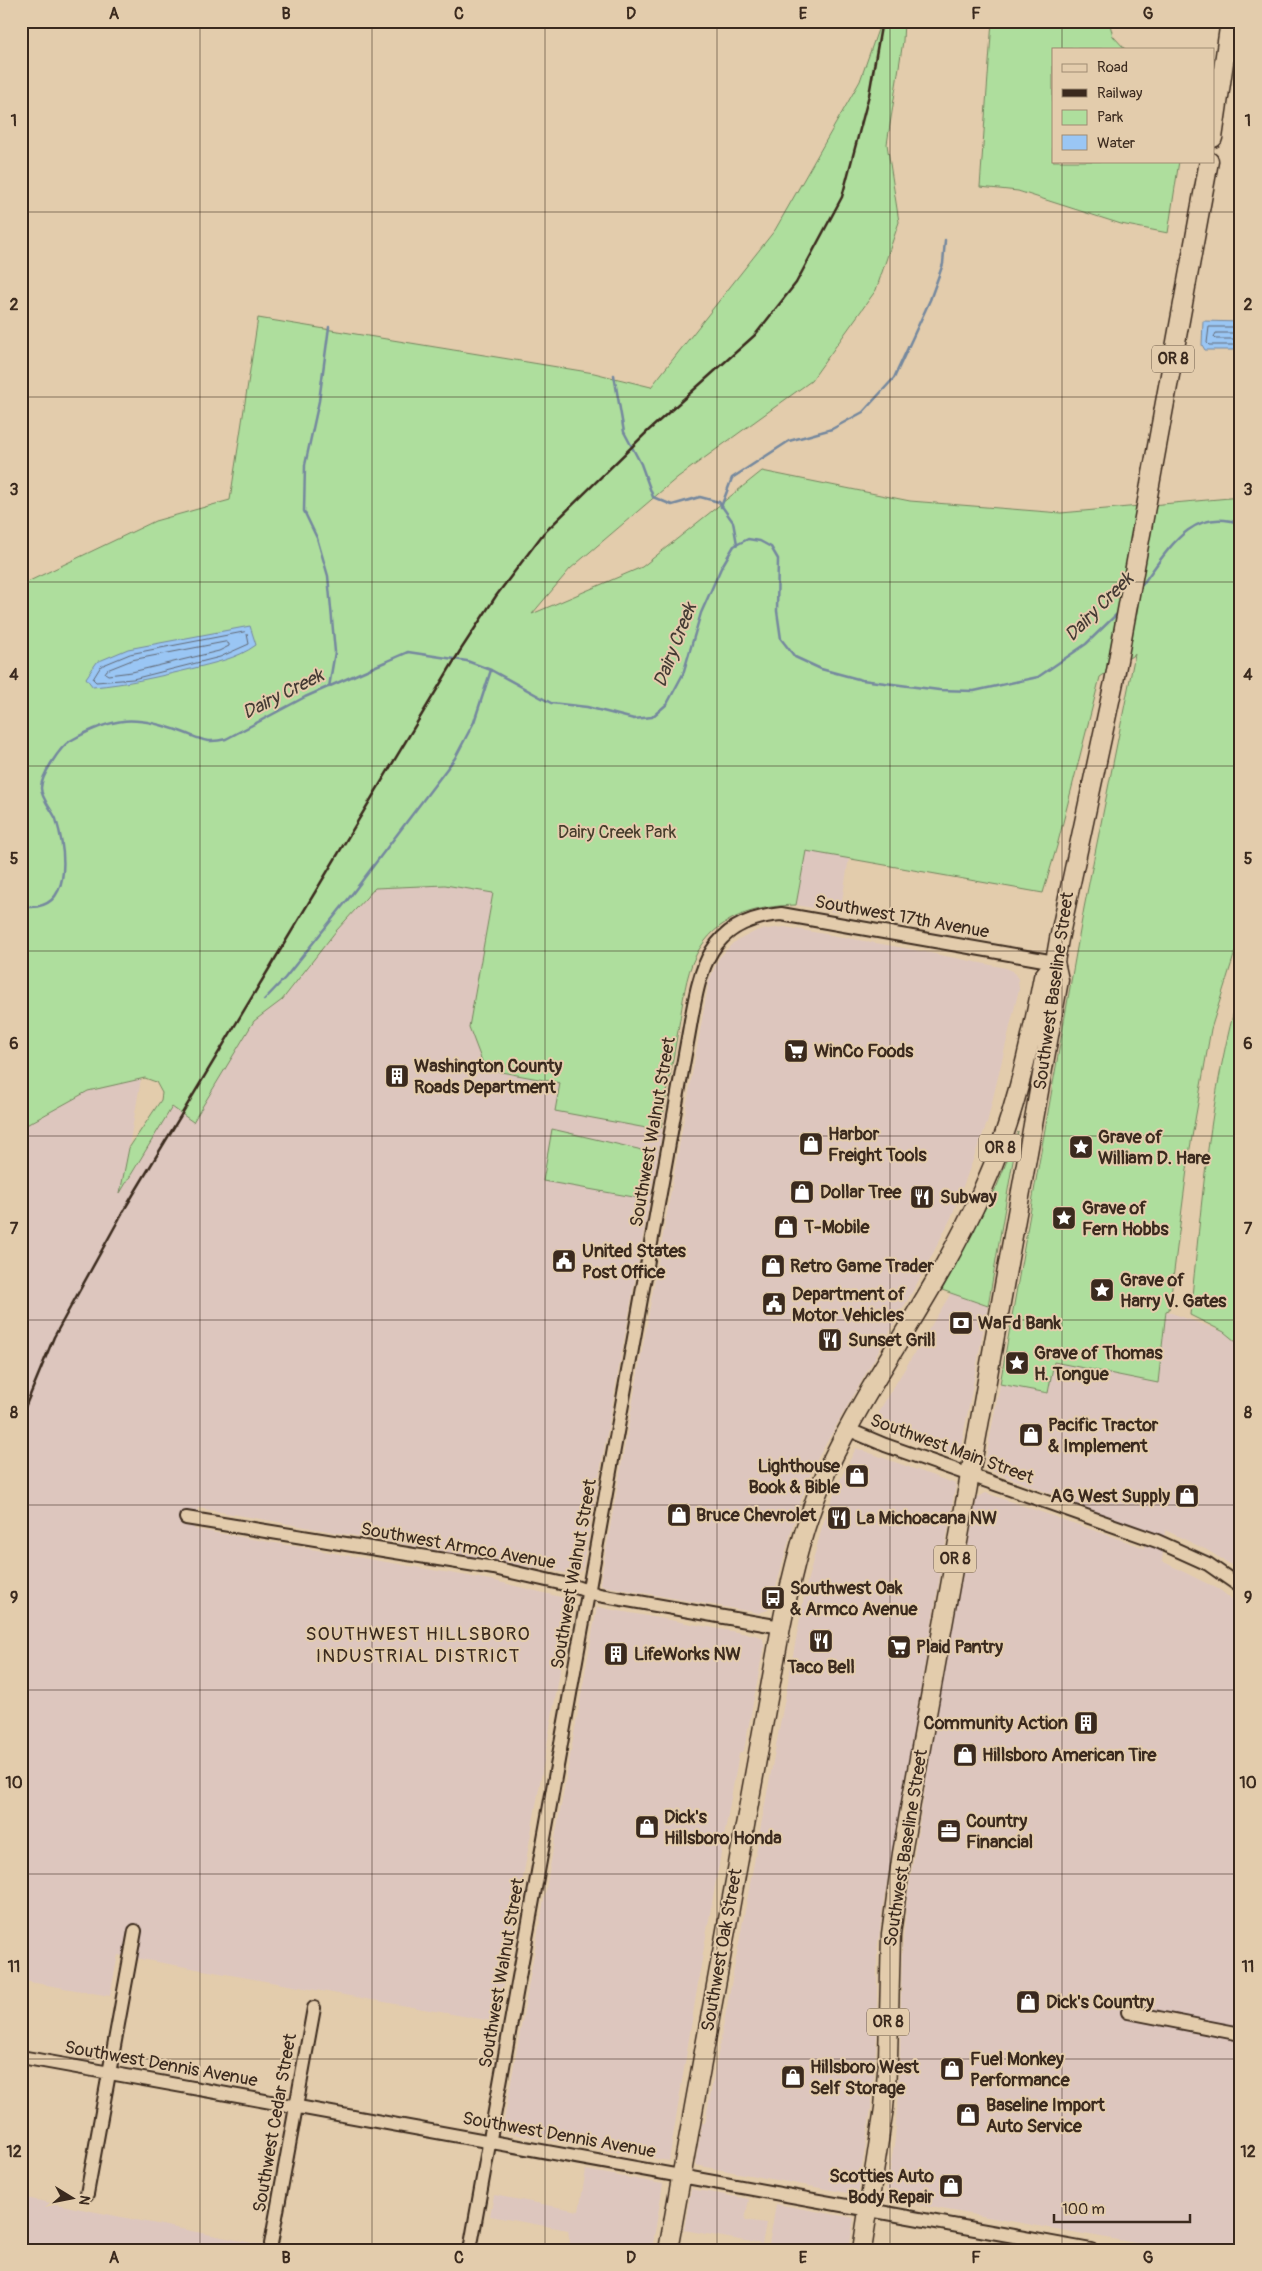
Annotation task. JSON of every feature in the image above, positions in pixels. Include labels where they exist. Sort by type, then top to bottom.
[{"type":"highway","points":[[1214,131],[1230,21]]},
{"type":"highway","name":"Southwest Baseline Street","points":[[862,2250],[886,2092],[893,1912],[1059,980],[1055,962],[1065,905],[1114,682],[1209,162]]},
{"type":"highway","name":"Southwest Oak Street","points":[[668,2250],[781,1627],[795,1561],[827,1470],[847,1429],[958,1239],[982,1192],[1000,1148],[1016,1100],[1043,978],[1055,962]]},
{"type":"street","name":"Southwest 17th Avenue","points":[[744,923],[767,916],[790,915],[1055,962]]},
{"type":"street","name":"Southwest Walnut Street","points":[[470,2250],[698,985],[703,966],[712,951],[728,933],[744,923]]},
{"type":"street","name":"Southwest Main Street","points":[[847,1429],[880,1443],[1157,1541],[1204,1562],[1241,1587]]},
{"type":"street","name":"Southwest Armco Avenue","points":[[186,1518],[494,1568],[589,1591],[781,1627]]},
{"type":"street","points":[[88,2194],[135,1931]]},
{"type":"street","name":"Southwest Cedar Street","points":[[271,2244],[314,2008]]},
{"type":"street","points":[[1128,2012],[1241,2034]]},
{"type":"street","name":"Southwest Dennis Avenue","points":[[21,2057],[681,2174],[1064,2247],[1091,2250]]},
{"type":"shaded area","points":[[806,851],[849,858],[840,913],[796,905]]},
{"type":"shaded area","points":[[445,885],[493,893],[469,1027],[560,1082],[657,1130],[663,1128],[582,1570],[576,1575],[198,1508],[194,1529],[491,1580],[573,1600],[497,2022],[118,1955],[110,1996],[24,1981],[21,1999],[21,1128],[88,1091],[141,1079],[121,1191],[172,1107],[193,1121],[254,1021],[282,1000],[336,931],[375,888]]},
{"type":"shaded area","points":[[785,927],[1006,968],[1013,971],[1018,979],[1019,989],[987,1123],[951,1218],[923,1273],[814,1465],[797,1511],[771,1605],[768,1610],[759,1613],[603,1586],[600,1583],[709,981],[718,959],[733,943],[758,930]]},
{"type":"shaded area","points":[[951,1293],[988,1306],[959,1458],[880,1429],[879,1411]]},
{"type":"shaded area","points":[[1166,1311],[1224,1332],[1241,1346],[1241,1571],[1207,1550],[1165,1530],[1162,1561],[1220,1590],[1241,1607],[1241,2009],[1235,2040],[1241,2041],[1241,2250],[1175,2250],[885,2199],[895,2139],[900,2057],[902,1953],[907,1898],[937,1715],[977,1497],[986,1493],[1145,1548],[1146,1531],[984,1468],[1000,1384],[1048,1393],[1054,1362],[1158,1383]]},
{"type":"shaded area","points":[[856,1448],[956,1484],[884,1900],[877,1952],[877,2037],[871,2109],[858,2195],[695,2165],[702,2123],[705,2123],[806,1586],[822,1527],[836,1488]]},
{"type":"shaded area","points":[[597,1607],[759,1636],[763,1639],[764,1646],[744,1750],[739,1754],[704,1947],[669,2161],[508,2133],[503,2126]]},
{"type":"shaded area","points":[[586,2170],[663,2184],[652,2250],[571,2250],[568,2230],[490,2216],[494,2195],[579,2211]]},
{"type":"shaded area","points":[[691,2189],[749,2199],[745,2220],[766,2223],[762,2244],[684,2230]]},
{"type":"shaded area","points":[[21,2197],[287,2250],[21,2250]]},
{"type":"shaded area","points":[[776,2204],[854,2218],[849,2250],[768,2250]]},
{"type":"green space","name":"Dairy Creek Park","points":[[881,21],[904,21],[903,41],[887,144],[899,222],[876,290],[811,381],[678,477],[570,569],[532,614],[642,567],[762,471],[910,501],[1061,513],[1241,497],[1241,933],[1211,1029],[1189,1154],[1169,1310],[1166,1311],[1158,1383],[1054,1362],[1048,1393],[1000,1384],[1084,908],[1135,654],[1100,677],[1057,846],[1043,893],[806,851],[796,905],[752,911],[726,922],[704,942],[696,955],[692,963],[683,999],[661,1127],[657,1130],[555,1111],[560,1083],[485,1069],[469,1027],[493,893],[445,885],[375,888],[336,931],[282,1000],[254,1021],[193,1122],[172,1107],[120,1193],[129,1148],[161,1100],[162,1093],[156,1082],[145,1078],[88,1091],[21,1128],[21,585],[155,521],[230,500],[258,318],[594,373],[651,387],[775,230],[860,81]]},
{"type":"green space","points":[[992,21],[1109,21],[1113,36],[1124,48],[1052,48],[1052,162],[1179,162],[1168,233],[1121,224],[1018,191],[980,187]]},
{"type":"green space","points":[[1241,986],[1241,1346],[1224,1332],[1190,1315],[1214,1108],[1230,1026]]},
{"type":"green space","points":[[552,1129],[638,1149],[654,1155],[645,1199],[543,1181]]},
{"type":"green space","points":[[1018,1132],[988,1306],[942,1290],[997,1186]]},
{"type":"water","points":[[1203,321],[1241,322],[1241,350],[1205,350],[1202,345]]},
{"type":"water","points":[[250,626],[256,645],[241,654],[225,660],[191,669],[106,686],[93,687],[86,678],[97,662],[128,649]]},
{"type":"waterway","points":[[721,507],[732,478],[789,441],[832,429],[863,412],[894,378],[930,300],[943,264],[945,240]]},
{"type":"waterway","points":[[329,327],[319,401],[305,465],[304,511],[317,538],[328,576],[335,652],[329,687]]},
{"type":"waterway","points":[[614,375],[624,432],[641,464],[653,497],[672,505],[700,497],[719,502],[733,522],[737,544]]},
{"type":"waterway","name":"Dairy Creek","points":[[1139,589],[1169,548],[1193,527],[1207,521],[1223,520],[1241,524]]},
{"type":"waterway","name":"Dairy Creek","points":[[21,906],[38,906],[50,901],[58,891],[62,878],[63,863],[60,833],[56,819],[41,792],[41,788],[44,776],[52,762],[61,749],[70,741],[100,727],[125,721],[138,721],[166,726],[204,740],[226,739],[305,697],[408,652],[467,661],[491,670],[551,703],[587,707],[634,719],[652,717],[667,704],[683,674],[701,613],[721,568],[734,546],[748,539],[760,541],[771,547],[778,559],[777,611],[781,639],[795,657],[821,669],[862,680],[939,690],[974,691],[1038,677],[1086,644],[1119,612]]},
{"type":"waterway","points":[[264,1000],[285,978],[349,898],[455,758],[474,722],[491,670]]},
{"type":"railway","points":[[21,1417],[54,1337],[124,1210],[460,651],[496,596],[543,534],[649,430],[755,335],[796,283],[842,197],[869,95],[882,21]]},
{"type":"place","name":"WinCo Foods","points":[[796,1051]]},
{"type":"place","name":"Washington County Roads Department","points":[[397,1076]]},
{"type":"place","name":"Harbor Freight Tools","points":[[811,1144]]},
{"type":"place","name":"Grave of William D. Hare","points":[[1081,1147]]},
{"type":"place","name":"Dollar Tree","points":[[802,1192]]},
{"type":"place","name":"Subway","points":[[922,1197]]},
{"type":"place","name":"Grave of Fern Hobbs","points":[[1064,1218]]},
{"type":"place","name":"T-Mobile","points":[[786,1227]]},
{"type":"place","name":"United States Post Office","points":[[564,1261]]},
{"type":"place","name":"Retro Game Trader","points":[[773,1266]]},
{"type":"place","name":"Grave of Harry V. Gates","points":[[1102,1290]]},
{"type":"place","name":"Department of Motor Vehicles","points":[[774,1304]]},
{"type":"place","name":"WaFd Bank","points":[[961,1323]]},
{"type":"place","name":"Sunset Grill","points":[[830,1340]]},
{"type":"place","name":"Grave of Thomas H. Tongue","points":[[1017,1363]]},
{"type":"place","name":"Pacific Tractor & Implement","points":[[1031,1435]]},
{"type":"place","name":"Lighthouse Book & Bible","points":[[857,1476]]},
{"type":"place","name":"AG West Supply","points":[[1187,1496]]},
{"type":"place","name":"Bruce Chevrolet","points":[[679,1515]]},
{"type":"place","name":"La Michoacana NW","points":[[839,1518]]},
{"type":"place","name":"Southwest Oak & Armco Avenue","points":[[773,1598]]},
{"type":"place","name":"Taco Bell","points":[[821,1641]]},
{"type":"place","name":"Plaid Pantry","points":[[899,1647]]},
{"type":"place","name":"LifeWorks NW","points":[[616,1654]]},
{"type":"place","name":"Community Action","points":[[1086,1723]]},
{"type":"place","name":"Hillsboro American Tire","points":[[965,1755]]},
{"type":"place","name":"Dick's Hillsboro Honda","points":[[647,1827]]},
{"type":"place","name":"Country Financial","points":[[949,1831]]},
{"type":"place","name":"Dick's Country","points":[[1028,2002]]},
{"type":"place","name":"Fuel Monkey Performance","points":[[952,2069]]},
{"type":"place","name":"Hillsboro West Self Storage","points":[[793,2077]]},
{"type":"place","name":"Baseline Import Auto Service","points":[[968,2115]]},
{"type":"place","name":"Scotties Auto Body Repair","points":[[951,2186]]},
{"type":"district","name":"SOUTHWEST HILLSBORO INDUSTRIAL DISTRICT","points":[[418,1645]]}]
